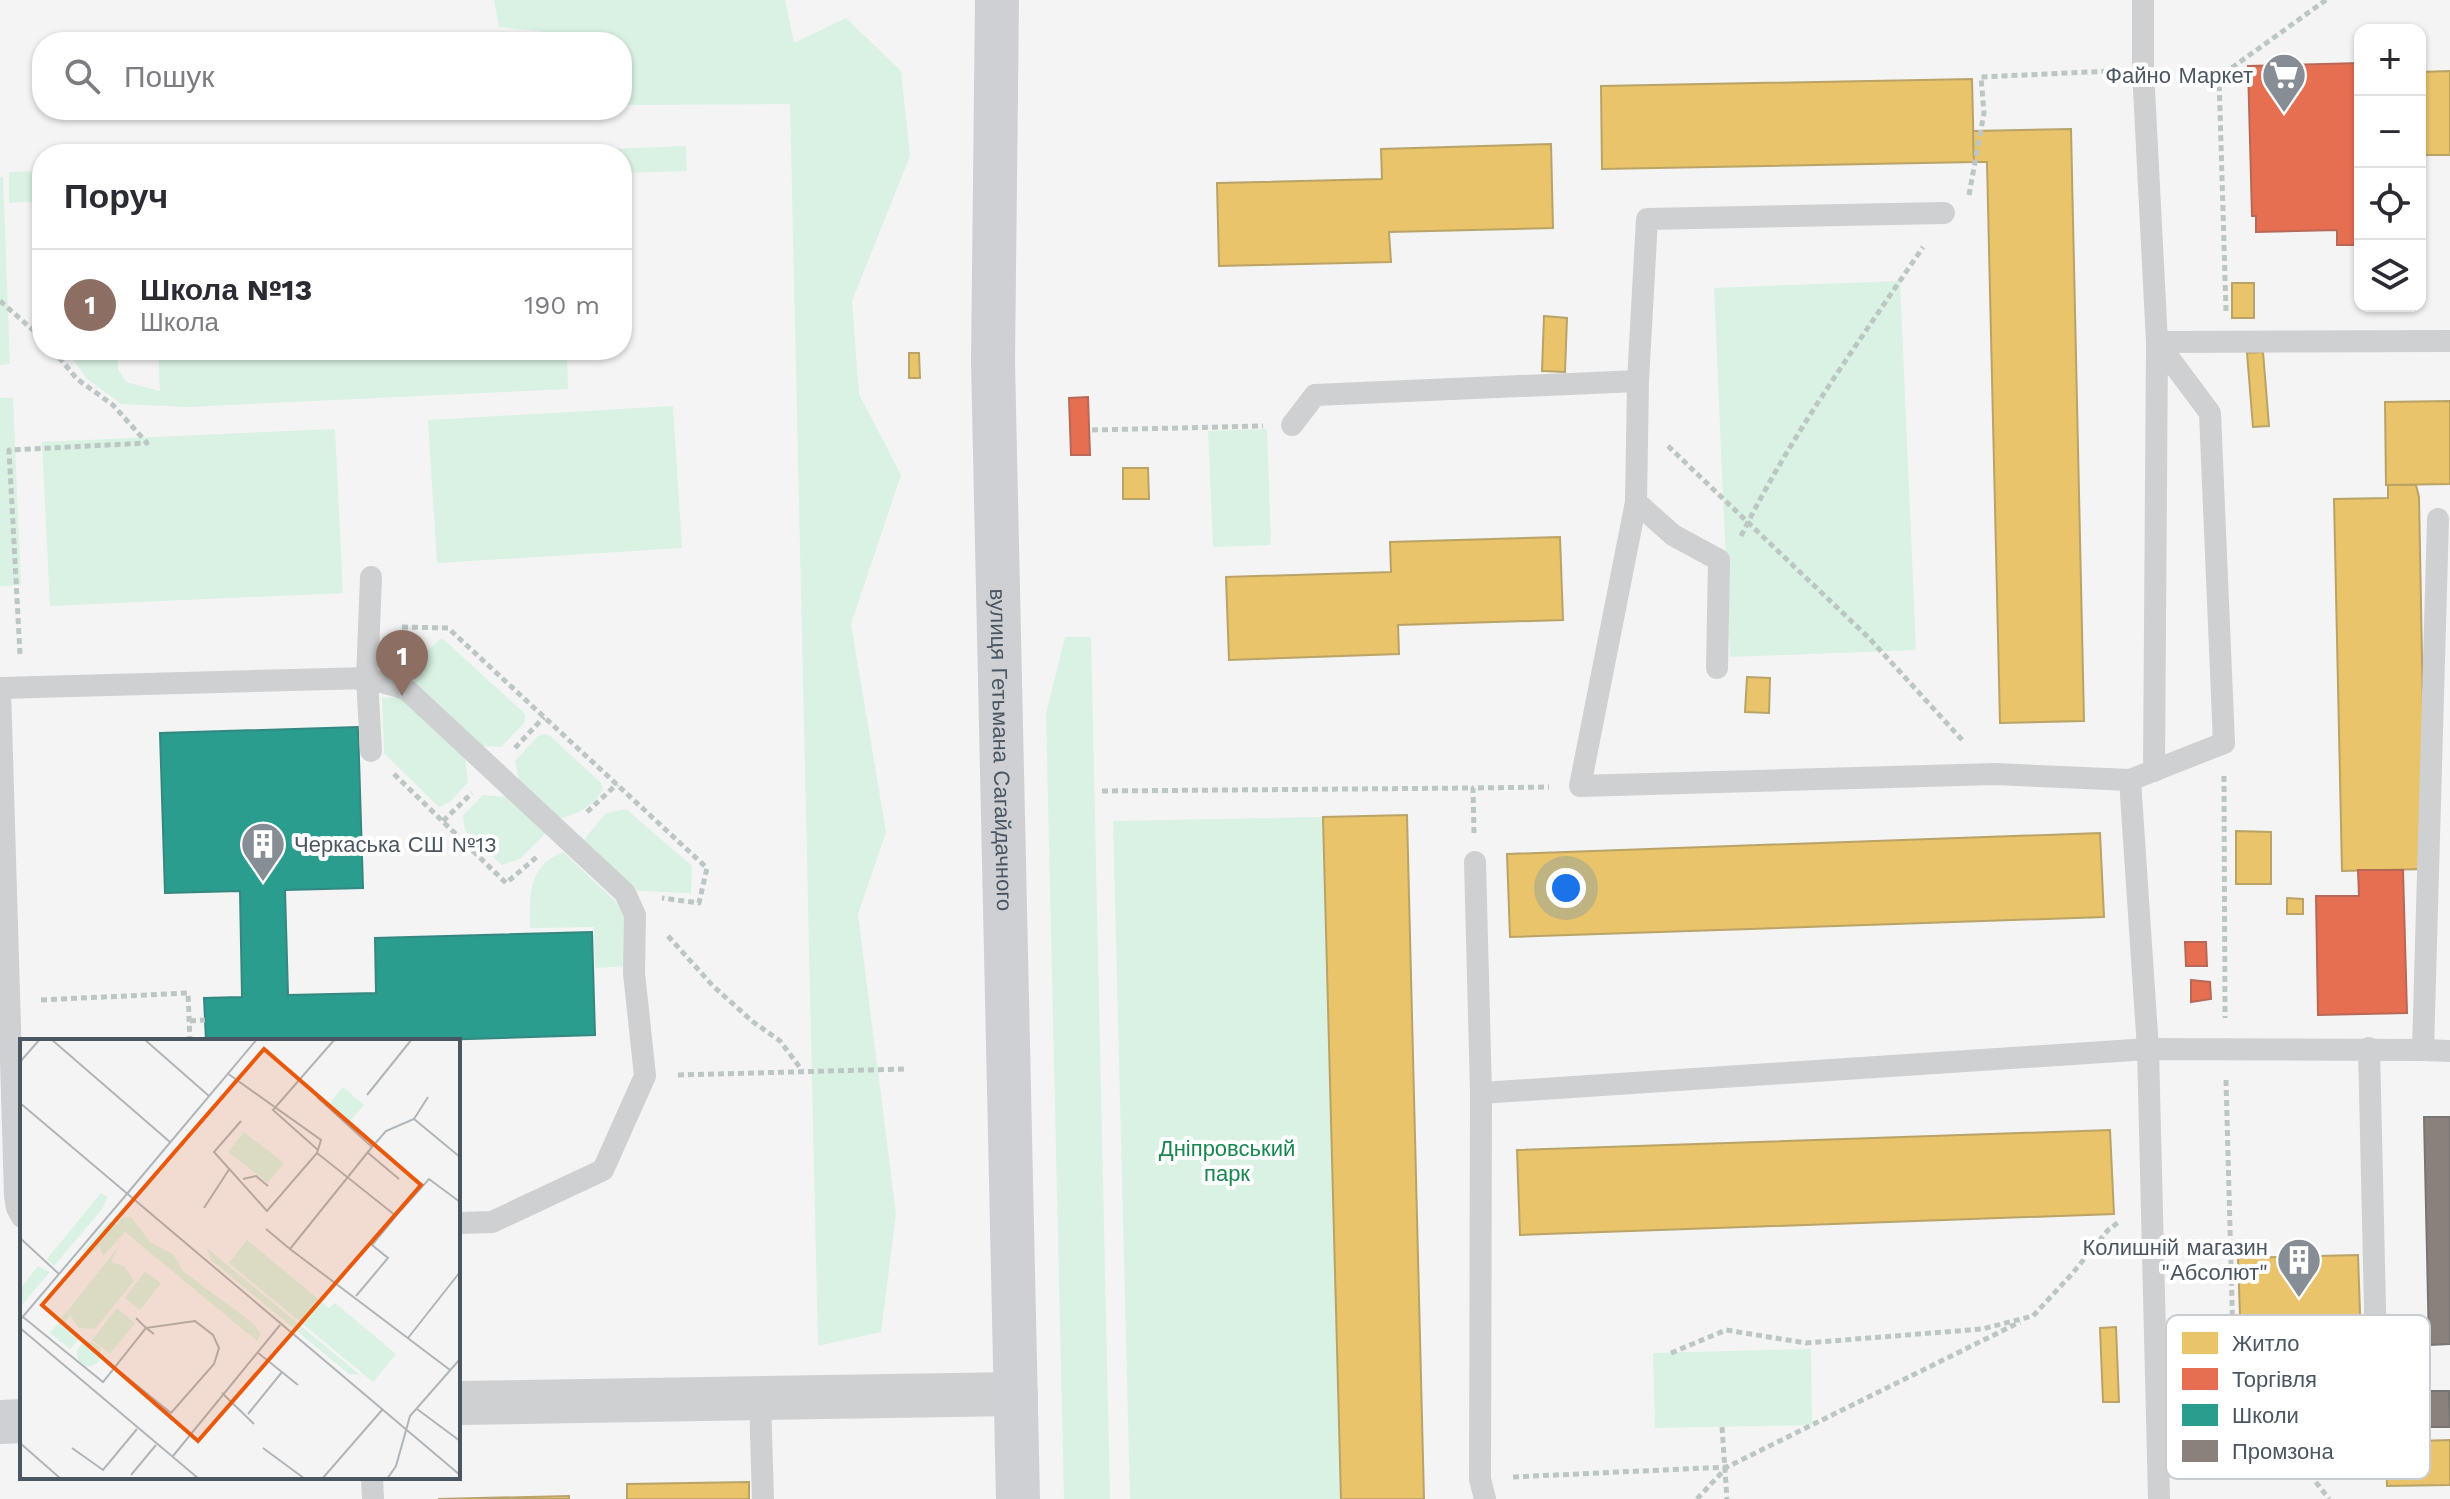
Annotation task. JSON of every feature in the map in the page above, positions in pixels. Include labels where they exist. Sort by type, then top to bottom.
[{"type":"main road","name":"вулиця Гетьмана Сагайдачного","points":[[997,0],[993,362],[1018,1499]]},
{"type":"street","points":[[460,1403],[1016,1394]]},
{"type":"street","points":[[0,1422],[20,1421]]},
{"type":"lane","points":[[2143,0],[2143,70],[2157,342],[2154,771]]},
{"type":"lane","points":[[1944,213],[1647,219],[1638,381],[1636,502],[1580,786],[1995,774],[2130,780],[2224,743],[2210,413],[2157,342]]},
{"type":"lane","points":[[2157,342],[2450,341]]},
{"type":"lane","points":[[1292,425],[1315,395],[1638,381]]},
{"type":"lane","points":[[1636,502],[1673,535],[1719,560],[1717,668]]},
{"type":"lane","points":[[2423,1050],[2438,519]]},
{"type":"lane","points":[[371,577],[367,678],[371,751]]},
{"type":"lane","points":[[20,1213],[15,1196],[9,1002],[7,688],[367,678],[406,689],[625,893],[635,915],[634,973],[645,1076],[603,1170],[492,1222],[460,1223]]},
{"type":"lane","points":[[2130,780],[2148,1049],[2159,1499]]},
{"type":"lane","points":[[1475,862],[1481,1093],[1482,1489]]},
{"type":"lane","points":[[2369,1048],[2375,1315]]},
{"type":"lane","points":[[1481,1093],[2148,1049],[2369,1048],[2450,1051]]},
{"type":"lane","points":[[760,1399],[763,1499]]},
{"type":"lane","points":[[372,1479],[373,1499]]},
{"type":"path","points":[[2227,342],[2219,77],[2326,0]]},
{"type":"path","points":[[1719,560],[1738,544],[1783,459],[1833,377],[1944,213],[1967,204],[1984,113],[1981,77],[2143,70]]},
{"type":"path","points":[[0,301],[32,329]]},
{"type":"path","points":[[7,688],[9,450],[147,443],[113,405],[77,379],[61,360]]},
{"type":"path","points":[[1638,381],[1658,437],[1869,638],[1995,774]]},
{"type":"path","points":[[1092,430],[1292,425]]},
{"type":"path","points":[[369,627],[448,628],[707,868],[699,903],[625,893]]},
{"type":"path","points":[[495,770],[544,717]]},
{"type":"path","points":[[2224,743],[2225,1049],[2232,1315]]},
{"type":"path","points":[[371,751],[506,883],[617,784]]},
{"type":"path","points":[[1102,791],[1580,786]]},
{"type":"path","points":[[1473,788],[1475,862]]},
{"type":"path","points":[[625,893],[713,986],[780,1041],[802,1071]]},
{"type":"path","points":[[9,1002],[188,993],[190,1039]]},
{"type":"path","points":[[189,1021],[205,1020]]},
{"type":"path","points":[[645,1076],[904,1069]]},
{"type":"path","points":[[1697,1499],[1727,1467],[2033,1316],[2108,1230],[2152,1200]]},
{"type":"path","points":[[1671,1353],[1726,1330],[1806,1343],[1982,1329],[2033,1316]]},
{"type":"path","points":[[1722,1427],[1727,1499]]},
{"type":"path","points":[[1482,1489],[1727,1467]]},
{"type":"path","points":[[2314,1479],[2329,1499]]},
{"type":"green space","points":[[494,0],[785,0],[794,43],[846,18],[901,71],[910,156],[852,301],[859,394],[901,475],[851,624],[886,832],[858,914],[896,1214],[881,1332],[818,1346],[790,104],[632,105],[632,32],[548,32],[499,27]]},
{"type":"green space","points":[[686,146],[687,171],[632,173],[632,148]]},
{"type":"green space","points":[[32,171],[32,202],[9,203],[9,172]]},
{"type":"green space","points":[[0,177],[3,177],[10,364],[0,365]]},
{"type":"green space","points":[[1900,281],[1916,650],[1730,657],[1714,288]]},
{"type":"green space","points":[[74,360],[118,360],[118,369],[126,382],[160,391],[158,360],[567,360],[568,389],[188,407],[121,404],[86,378]]},
{"type":"green space","points":[[0,398],[13,398],[21,585],[0,586]]},
{"type":"green space","points":[[673,406],[682,548],[437,563],[428,420]]},
{"type":"green space","points":[[335,429],[343,593],[50,606],[42,442]]},
{"type":"green space","points":[[1267,429],[1271,545],[1213,547],[1208,431]]},
{"type":"green space","points":[[1065,637],[1091,637],[1110,1499],[1064,1499],[1046,714]]},
{"type":"green space","points":[[442,638],[525,714],[525,722],[501,747],[482,746],[414,682],[414,661]]},
{"type":"green space","points":[[382,697],[401,698],[465,758],[468,782],[451,801],[439,807],[384,753]]},
{"type":"green space","points":[[549,735],[601,783],[603,789],[584,809],[558,819],[519,780],[515,761],[538,736]]},
{"type":"green space","points":[[483,795],[507,797],[546,833],[520,859],[502,865],[465,831],[463,815]]},
{"type":"green space","points":[[626,809],[692,866],[691,893],[638,891],[584,840],[606,813]]},
{"type":"green space","name":"Дніпровський парк","points":[[1323,817],[1341,1499],[1130,1499],[1113,821]]},
{"type":"green space","points":[[563,852],[617,903],[624,916],[625,966],[595,968],[594,927],[530,928],[533,883],[543,866]]},
{"type":"green space","points":[[1811,1349],[1812,1425],[1655,1428],[1653,1353]]},
{"type":"building: Житло","points":[[2450,71],[2450,155],[2426,155],[2426,72]]},
{"type":"building: Житло","points":[[1972,79],[1974,162],[1602,169],[1601,86]]},
{"type":"building: Житло","points":[[2071,129],[2084,721],[2000,723],[1987,162],[1974,162],[1973,131]]},
{"type":"building: Житло","points":[[1551,144],[1553,228],[1389,232],[1391,262],[1219,266],[1217,183],[1382,179],[1381,149]]},
{"type":"building: Житло","points":[[2232,283],[2254,283],[2254,318],[2232,318]]},
{"type":"building: Житло","points":[[1544,316],[1567,318],[1565,372],[1542,371]]},
{"type":"building: Житло","points":[[2263,352],[2269,426],[2253,427],[2247,353]]},
{"type":"building: Житло","points":[[909,353],[919,353],[920,378],[909,378]]},
{"type":"building: Житло","points":[[2450,401],[2450,484],[2386,485],[2385,402]]},
{"type":"building: Житло","points":[[1123,468],[1148,468],[1149,499],[1123,499]]},
{"type":"building: Житло","points":[[2388,485],[2416,485],[2419,497],[2426,869],[2342,871],[2334,499],[2388,498]]},
{"type":"building: Житло","points":[[1560,537],[1563,620],[1398,625],[1399,654],[1229,660],[1226,577],[1391,572],[1390,542]]},
{"type":"building: Житло","points":[[1747,677],[1770,678],[1769,713],[1745,712]]},
{"type":"building: Житло","points":[[1407,815],[1424,1499],[1341,1499],[1323,817]]},
{"type":"building: Житло","points":[[2236,831],[2271,832],[2271,884],[2236,884]]},
{"type":"building: Житло","points":[[2100,833],[2104,917],[1510,937],[1507,854]]},
{"type":"building: Житло","points":[[2287,898],[2303,899],[2303,914],[2287,914]]},
{"type":"building: Житло","points":[[2110,1130],[2114,1214],[1520,1235],[1517,1150]]},
{"type":"building: Житло","name":"Колишній магазин \"Абсолют\"","points":[[2358,1255],[2360,1315],[2240,1315],[2238,1258]]},
{"type":"building: Житло","points":[[2116,1327],[2119,1402],[2103,1402],[2100,1328]]},
{"type":"building: Житло","points":[[2450,1440],[2450,1485],[2387,1486],[2387,1479],[2430,1479],[2430,1441]]},
{"type":"building: Житло","points":[[749,1482],[749,1499],[627,1499],[627,1484]]},
{"type":"building: Житло","points":[[569,1496],[569,1499],[438,1499]]},
{"type":"building: Торгівля","points":[[2354,63],[2354,245],[2337,245],[2337,230],[2256,232],[2256,216],[2252,216],[2248,66]]},
{"type":"building: Торгівля","points":[[1088,397],[1090,455],[1071,455],[1069,398]]},
{"type":"building: Торгівля","points":[[2358,870],[2403,870],[2407,1013],[2318,1015],[2316,896],[2359,896]]},
{"type":"building: Торгівля","points":[[2185,942],[2206,942],[2207,966],[2186,966]]},
{"type":"building: Торгівля","points":[[2191,980],[2210,982],[2211,999],[2191,1002]]},
{"type":"building: Школи","name":"Черкаська СШ №13","points":[[358,727],[363,888],[285,890],[288,995],[376,993],[375,938],[592,932],[595,1035],[460,1039],[206,1039],[204,998],[242,997],[240,891],[165,893],[160,733]]},
{"type":"building: Промзона","points":[[2424,1117],[2450,1117],[2450,1344],[2430,1345]]},
{"type":"building: Промзона","points":[[2430,1391],[2449,1391],[2450,1427],[2430,1427]]},
{"type":"place","name":"Файно Маркет","points":[[2284,114]]},
{"type":"place","name":"Школа №13","points":[[402,696]]},
{"type":"place","name":"Черкаська СШ №13","points":[[263,883]]},
{"type":"place","name":"Колишній магазин \"Абсолют\"","points":[[2299,1299]]}]
